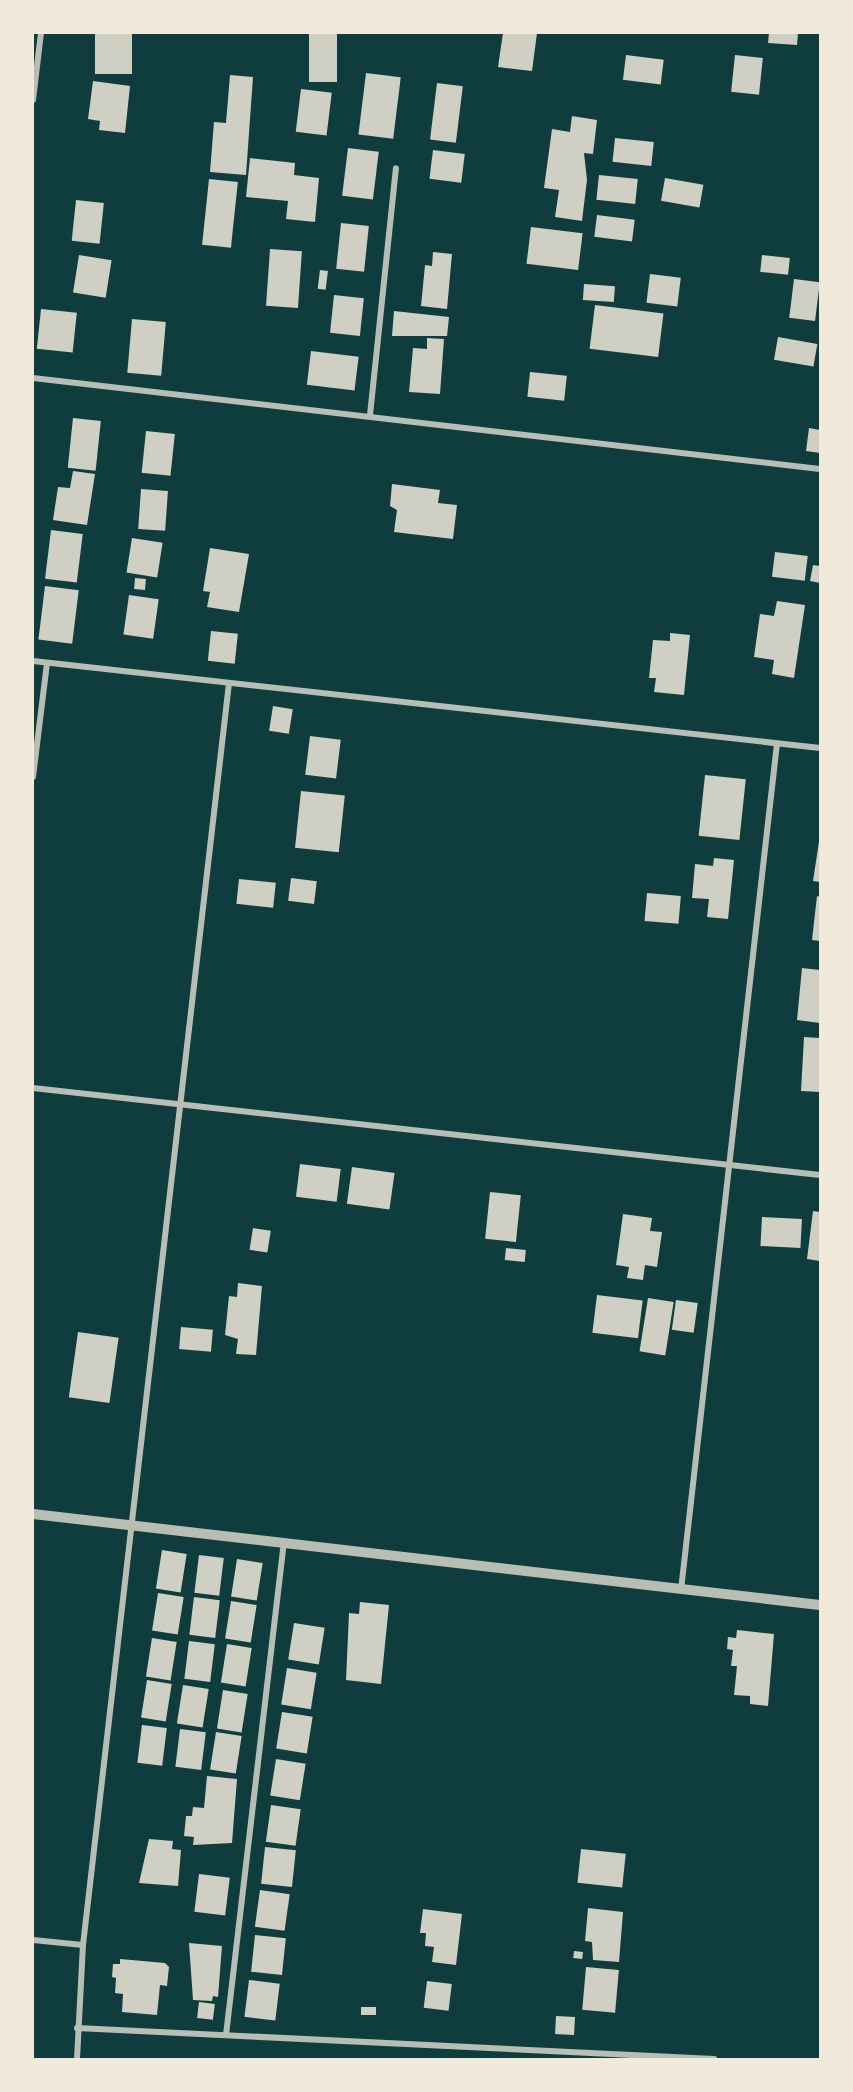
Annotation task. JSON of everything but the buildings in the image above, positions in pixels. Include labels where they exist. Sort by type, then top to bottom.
[{"type":"street","points":[[33,99],[41,33]]},
{"type":"street","points":[[370,414],[396,168]]},
{"type":"street","points":[[33,378],[370,414],[820,469]]},
{"type":"street","points":[[33,661],[820,748]]},
{"type":"street","points":[[33,777],[48,663]]},
{"type":"street","points":[[77,2059],[83,1946],[229,683]]},
{"type":"street","points":[[681,1591],[777,744]]},
{"type":"street","points":[[33,1088],[820,1175]]},
{"type":"street","points":[[33,1515],[284,1542],[681,1591],[820,1605]]},
{"type":"street","points":[[226,2035],[284,1542]]},
{"type":"street","points":[[33,1940],[83,1946]]},
{"type":"street","points":[[77,2028],[714,2059]]}]
